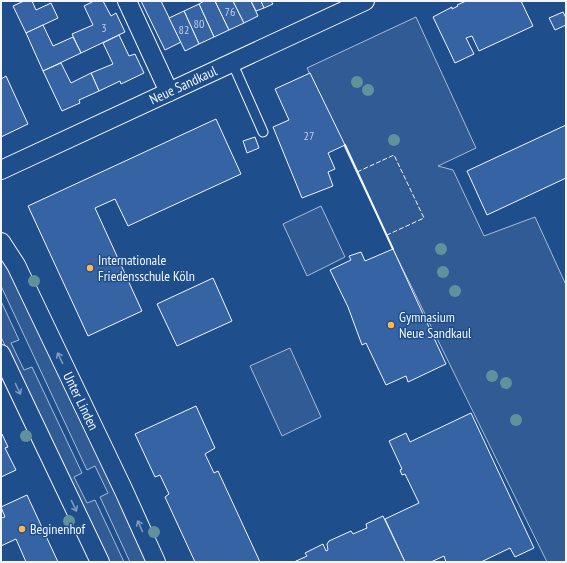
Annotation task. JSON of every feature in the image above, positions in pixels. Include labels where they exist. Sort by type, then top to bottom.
[{"type":"street","points":[[127,1],[169,92]]},
{"type":"street","name":"Neue Sandkaul","points":[[1,170],[365,1]]},
{"type":"street","name":"Unter Linden","points":[[1,242],[16,265],[156,562]]},
{"type":"street","points":[[1,354],[100,562]]},
{"type":"lane","points":[[232,62],[263,132]]},
{"type":"shaded area","points":[[416,17],[476,148],[438,166],[453,170],[484,236],[535,217],[566,285],[566,562],[547,562],[393,249],[307,68]]},
{"type":"shaded area","points":[[321,206],[345,257],[307,276],[283,224]]},
{"type":"shaded area","points":[[1,250],[150,562],[130,562],[100,497],[108,493],[95,466],[87,470],[1,286]]},
{"type":"shaded area","points":[[1,301],[19,340],[11,343],[24,370],[32,367],[82,473],[74,477],[87,503],[95,500],[124,562],[106,562],[1,337]]},
{"type":"shaded area","points":[[290,348],[321,417],[282,436],[250,366]]},
{"type":"building","points":[[24,1],[32,1],[36,10],[51,3],[58,18],[26,33],[13,6]]},
{"type":"building","points":[[94,1],[103,1],[111,16],[116,13],[125,32],[81,53],[72,34],[93,25],[84,6]]},
{"type":"building","points":[[141,1],[161,1],[181,42],[165,50]]},
{"type":"building","points":[[204,1],[215,1],[229,30],[214,37],[199,4]]},
{"type":"building","points":[[215,1],[233,1],[244,23],[229,30]]},
{"type":"building","points":[[233,1],[251,1],[258,16],[244,23]]},
{"type":"building","points":[[251,1],[261,1],[264,8],[256,11]]},
{"type":"building","points":[[261,1],[271,1],[273,4],[264,8]]},
{"type":"building","points":[[466,1],[521,1],[533,26],[479,51],[472,36],[466,38],[474,54],[455,63],[433,17]]},
{"type":"building","points":[[199,4],[214,37],[199,44],[184,11]]},
{"type":"building","points":[[184,11],[199,44],[185,51],[169,18]]},
{"type":"building","points":[[563,12],[566,18],[566,25],[555,30],[549,18]]},
{"type":"building","points":[[43,25],[53,46],[73,37],[81,53],[43,71],[26,33]]},
{"type":"building","points":[[119,35],[129,56],[135,54],[144,73],[121,84],[120,81],[99,91],[91,73],[113,64],[103,43]]},
{"type":"building","points":[[61,63],[71,83],[91,73],[99,91],[79,100],[80,103],[62,111],[43,71]]},
{"type":"building","points":[[310,73],[345,145],[328,153],[335,169],[328,172],[333,186],[302,198],[273,127],[289,120],[275,89]]},
{"type":"building","points":[[6,76],[28,124],[1,137],[1,79]]},
{"type":"building","name":"Internationale Friedensschule Köln","points":[[216,119],[241,174],[128,226],[115,199],[95,208],[142,311],[88,336],[28,206]]},
{"type":"building","points":[[566,125],[566,178],[487,215],[467,171]]},
{"type":"building","points":[[255,137],[259,148],[247,153],[243,141]]},
{"type":"building","name":"Gymnasium Neue Sandkaul","points":[[393,249],[446,364],[408,382],[406,376],[386,385],[366,343],[362,345],[348,307],[330,270],[351,260],[349,256],[361,252],[365,261]]},
{"type":"building","points":[[213,278],[232,321],[177,346],[157,304]]},
{"type":"building","points":[[196,406],[215,448],[205,454],[214,473],[218,471],[260,562],[195,562],[165,497],[169,494],[160,475],[155,477],[135,434]]},
{"type":"building","points":[[471,413],[534,548],[515,557],[510,548],[481,562],[446,562],[444,556],[431,562],[405,562],[385,519],[419,503],[405,474],[402,475],[400,470],[402,469],[389,441],[406,433],[410,442]]},
{"type":"building","points":[[2,434],[8,447],[5,448],[16,470],[1,477],[1,435]]},
{"type":"building","name":"Beginenhof","points":[[27,495],[58,562],[26,562],[16,539],[1,546],[1,518],[5,517],[1,507]]},
{"type":"building","points":[[383,516],[405,562],[294,562],[307,556],[305,553],[323,544],[326,551],[328,550],[327,544],[329,541],[351,531],[353,534],[367,528],[366,524]]},
{"type":"fence","points":[[357,172],[394,155],[424,218],[387,235]]},
{"type":"wall","points":[[345,145],[393,249]]},
{"type":"place","name":"Internationale Friedensschule Köln","points":[[90,268]]},
{"type":"place","name":"Gymnasium Neue Sandkaul","points":[[391,325]]},
{"type":"place","name":"Beginenhof","points":[[22,529]]}]
